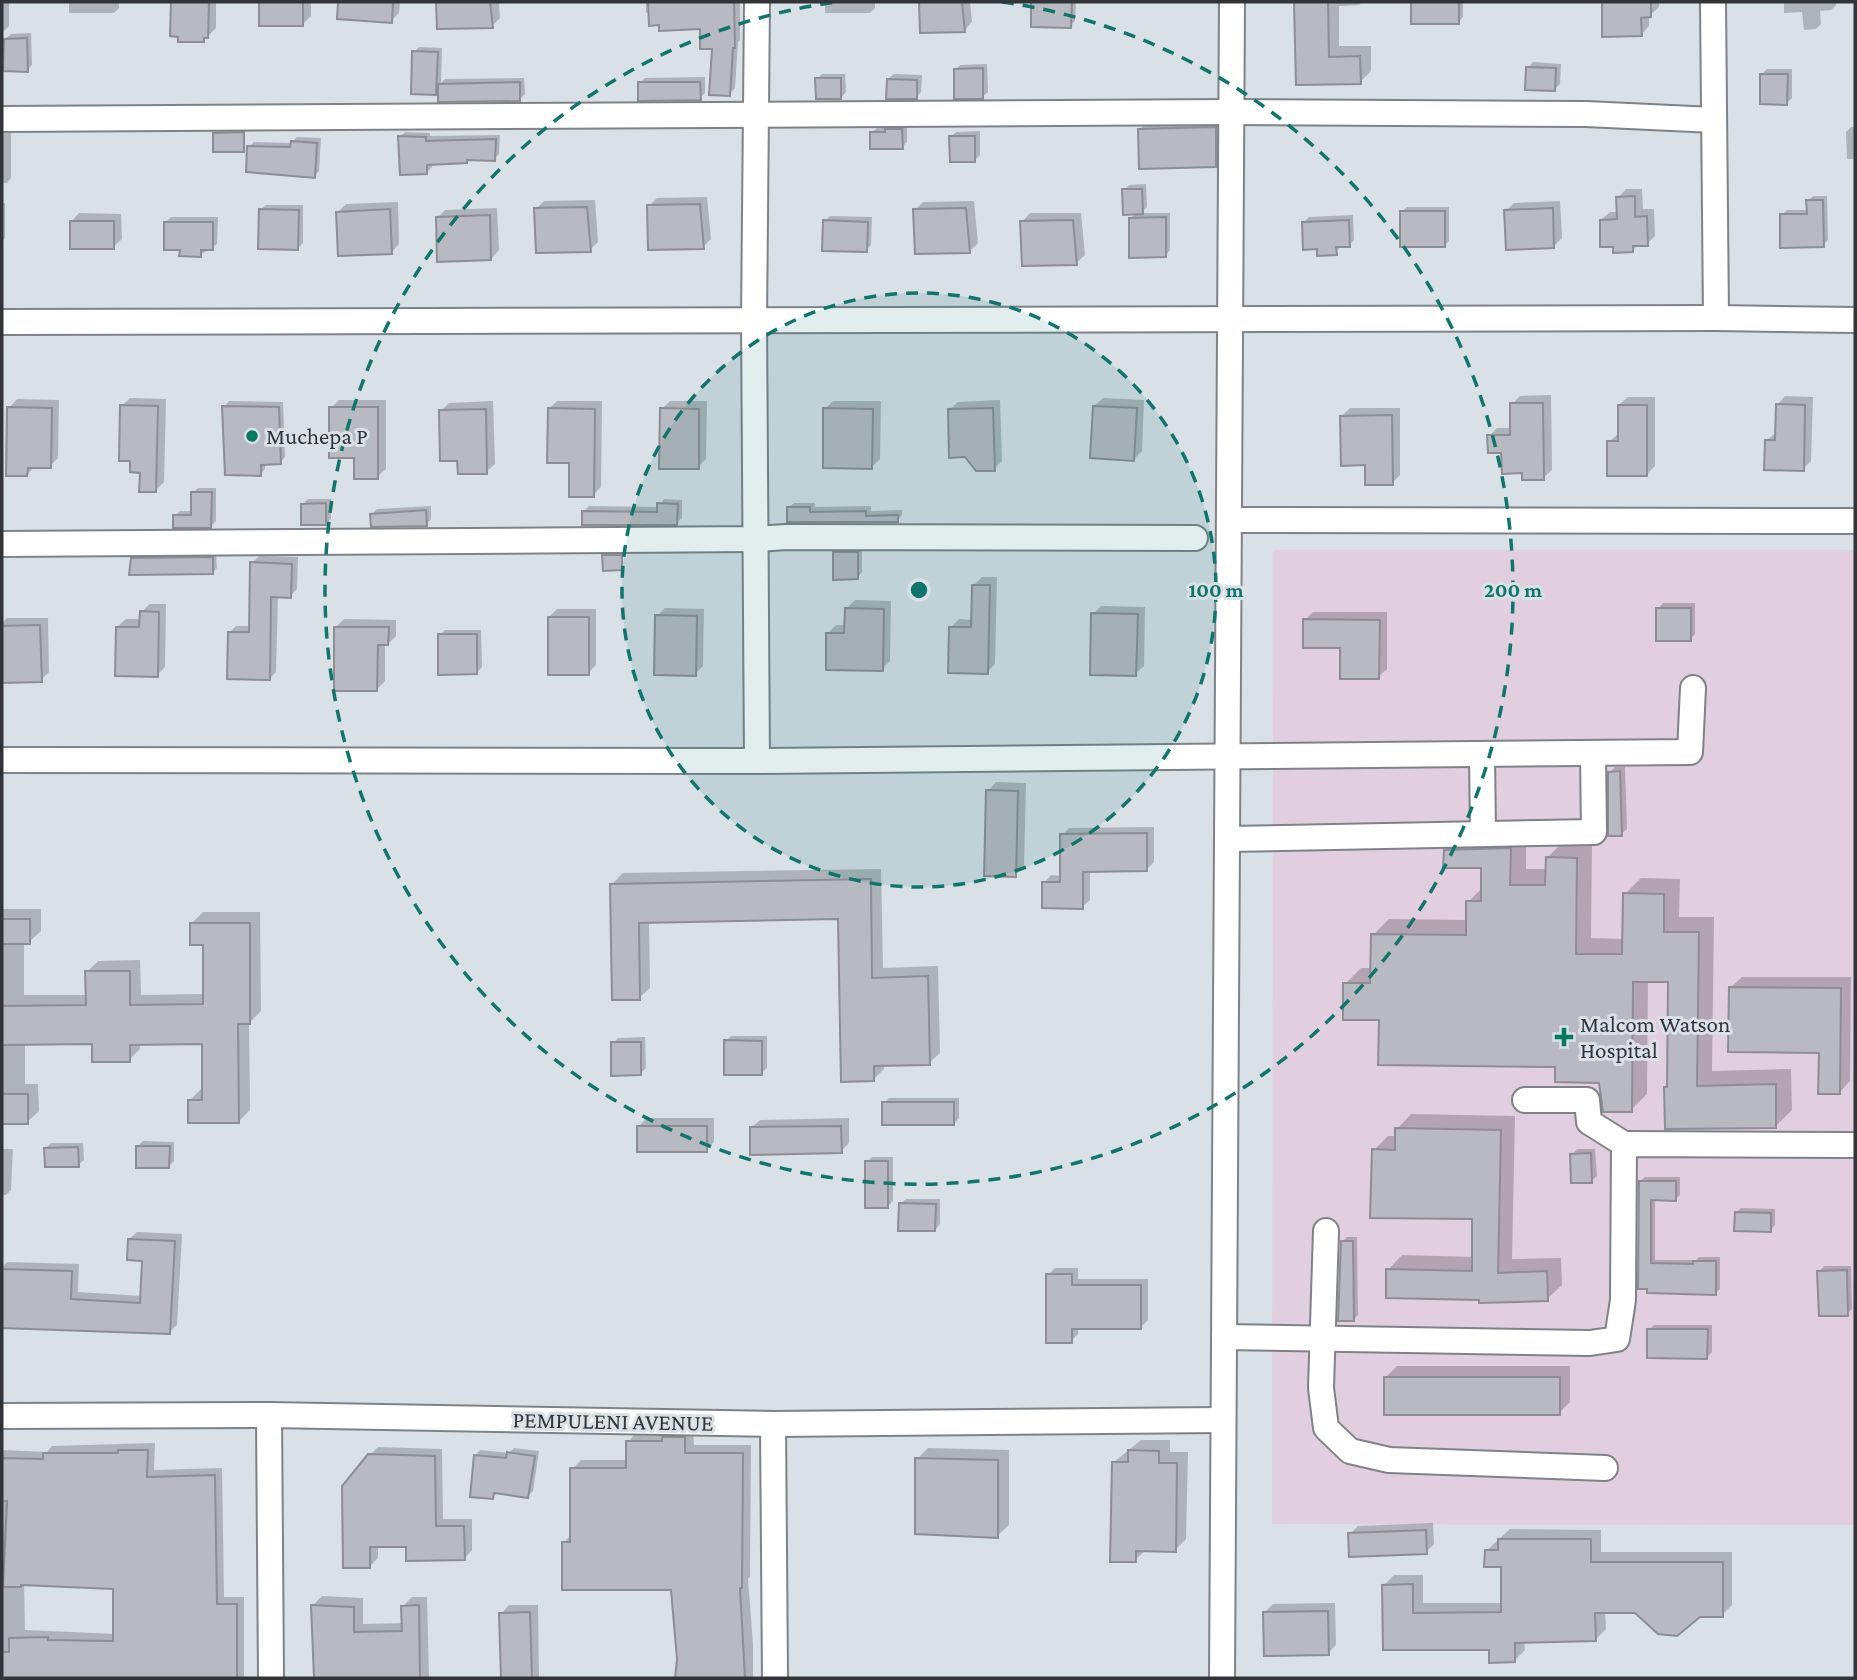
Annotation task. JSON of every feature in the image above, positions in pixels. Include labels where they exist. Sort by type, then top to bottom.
[{"type":"street","points":[[757,2],[754,321],[757,761]]},
{"type":"street","points":[[1222,1678],[1232,2]]},
{"type":"street","points":[[1713,2],[1716,318]]},
{"type":"street","points":[[2,119],[1231,113],[1586,114],[1714,120]]},
{"type":"street","points":[[2,322],[1716,318],[1855,320]]},
{"type":"street","points":[[1229,520],[1855,521]]},
{"type":"street","points":[[2,544],[786,537],[1195,538]]},
{"type":"street","points":[[2,760],[757,761],[1690,752],[1693,688]]},
{"type":"street","points":[[1227,838],[1594,832],[1594,753]]},
{"type":"street","points":[[1482,754],[1483,833]]},
{"type":"street","points":[[1525,1100],[1587,1100],[1589,1122],[1624,1144],[1855,1145]]},
{"type":"street","points":[[1224,1337],[1590,1343],[1617,1339],[1623,1300],[1624,1144]]},
{"type":"street","points":[[1326,1231],[1321,1388],[1326,1428],[1350,1451],[1389,1460],[1605,1468]]},
{"type":"street","points":[[269,1415],[271,1678]]},
{"type":"street","name":"PEMPULENI AVENUE","points":[[2,1416],[269,1415],[774,1424],[1223,1420]]},
{"type":"street","points":[[774,1424],[775,1678]]},
{"type":"shaded area","name":"Malcom Watson Hospital","points":[[1273,550],[1855,550],[1855,1525],[1272,1524]]},
{"type":"building","points":[[171,2],[209,2],[208,38],[204,38],[204,42],[178,42],[178,37],[170,36]]},
{"type":"building","points":[[259,2],[303,2],[303,26],[259,26]]},
{"type":"building","points":[[338,2],[393,2],[392,23],[337,19]]},
{"type":"building","points":[[436,2],[490,2],[493,28],[437,29]]},
{"type":"building","points":[[648,2],[734,2],[735,48],[730,96],[709,95],[712,49],[700,49],[700,29],[659,31],[659,25],[649,26]]},
{"type":"building","points":[[919,2],[962,2],[965,32],[920,33]]},
{"type":"building","points":[[1031,2],[1072,2],[1071,28],[1031,27]]},
{"type":"building","points":[[1294,2],[1328,2],[1329,57],[1360,56],[1361,84],[1296,85]]},
{"type":"building","points":[[1411,2],[1459,2],[1459,24],[1411,24]]},
{"type":"building","points":[[1602,2],[1651,2],[1651,17],[1641,18],[1642,36],[1602,37]]},
{"type":"building","points":[[27,38],[28,72],[3,71],[4,39]]},
{"type":"building","points":[[412,51],[438,52],[436,95],[411,94]]},
{"type":"building","points":[[1526,67],[1556,68],[1555,91],[1525,90]]},
{"type":"building","points":[[983,68],[983,99],[954,99],[954,69]]},
{"type":"building","points":[[1760,74],[1788,74],[1787,105],[1760,104]]},
{"type":"building","points":[[815,78],[841,78],[841,99],[816,99]]},
{"type":"building","points":[[887,79],[917,80],[917,99],[886,99]]},
{"type":"building","points":[[520,82],[520,101],[438,102],[438,84]]},
{"type":"building","points":[[638,82],[700,82],[701,100],[638,101]]},
{"type":"building","points":[[1216,127],[1216,167],[1139,169],[1138,129]]},
{"type":"building","points":[[885,129],[902,129],[903,149],[870,149],[870,132],[885,132]]},
{"type":"building","points":[[244,132],[244,152],[213,152],[213,133]]},
{"type":"building","points":[[398,136],[426,137],[426,141],[496,139],[495,161],[467,160],[467,163],[427,165],[427,174],[400,175]]},
{"type":"building","points":[[949,136],[975,136],[975,162],[950,162]]},
{"type":"building","points":[[291,141],[317,143],[315,178],[246,172],[247,146],[290,147]]},
{"type":"building","points":[[1122,189],[1142,189],[1143,214],[1123,215]]},
{"type":"building","points":[[1635,196],[1635,217],[1647,216],[1648,246],[1633,246],[1633,252],[1613,253],[1613,247],[1600,247],[1600,220],[1617,219],[1616,197]]},
{"type":"building","points":[[1806,200],[1823,200],[1824,247],[1780,248],[1780,214],[1807,214]]},
{"type":"building","points":[[700,204],[704,249],[648,250],[647,205]]},
{"type":"building","points":[[587,207],[591,252],[536,253],[534,208]]},
{"type":"building","points":[[966,208],[970,253],[915,254],[913,209]]},
{"type":"building","points":[[1553,208],[1554,248],[1506,250],[1504,210]]},
{"type":"building","points":[[259,209],[299,210],[298,250],[258,249]]},
{"type":"building","points":[[390,209],[392,254],[338,256],[336,212]]},
{"type":"building","points":[[1400,211],[1445,211],[1445,247],[1400,247]]},
{"type":"building","points":[[490,215],[491,260],[437,262],[436,217]]},
{"type":"building","points":[[1166,217],[1166,257],[1129,258],[1129,218]]},
{"type":"building","points":[[823,220],[868,222],[867,252],[822,251]]},
{"type":"building","points":[[1073,220],[1077,265],[1022,266],[1020,221]]},
{"type":"building","points":[[1349,220],[1350,247],[1336,247],[1337,255],[1317,256],[1317,249],[1303,250],[1302,222]]},
{"type":"building","points":[[70,221],[114,221],[114,249],[70,249]]},
{"type":"building","points":[[164,222],[213,222],[213,250],[201,250],[201,257],[179,256],[180,250],[164,250]]},
{"type":"building","points":[[1510,403],[1543,403],[1544,480],[1522,480],[1522,473],[1502,474],[1501,453],[1488,453],[1487,435],[1510,435]]},
{"type":"building","points":[[1776,404],[1805,405],[1804,471],[1764,470],[1765,440],[1775,440]]},
{"type":"building","points":[[120,405],[158,406],[156,492],[139,492],[140,473],[130,472],[130,461],[119,461]]},
{"type":"building","points":[[1618,405],[1647,405],[1647,476],[1607,476],[1607,441],[1618,441]]},
{"type":"building","name":"Muchepa P","points":[[222,406],[279,407],[281,464],[261,465],[261,476],[225,475]]},
{"type":"building","points":[[1093,406],[1137,408],[1134,461],[1090,458]]},
{"type":"building","points":[[7,407],[52,408],[51,468],[28,468],[27,476],[6,476]]},
{"type":"building","points":[[329,407],[378,407],[378,479],[354,479],[354,458],[329,458]]},
{"type":"building","points":[[548,408],[595,409],[594,497],[569,497],[569,463],[547,463]]},
{"type":"building","points":[[660,408],[699,409],[699,469],[659,469]]},
{"type":"building","points":[[823,408],[873,409],[872,469],[823,468]]},
{"type":"building","points":[[993,408],[995,471],[976,471],[965,457],[949,458],[948,409]]},
{"type":"building","points":[[486,409],[487,474],[458,474],[457,461],[440,461],[439,410]]},
{"type":"building","points":[[1392,415],[1393,485],[1365,485],[1365,465],[1341,466],[1340,416]]},
{"type":"building","points":[[191,492],[212,492],[211,528],[173,528],[173,515],[191,515]]},
{"type":"building","points":[[326,503],[326,525],[301,525],[301,504]]},
{"type":"building","points":[[657,503],[678,504],[677,525],[582,525],[582,511],[657,512]]},
{"type":"building","points":[[787,507],[810,507],[810,512],[866,511],[866,516],[898,515],[898,522],[787,522]]},
{"type":"building","points":[[426,510],[427,526],[371,527],[370,514]]},
{"type":"building","points":[[833,552],[858,552],[858,579],[833,580]]},
{"type":"building","points":[[602,555],[622,555],[622,570],[603,571]]},
{"type":"building","points":[[213,557],[213,574],[129,575],[131,558]]},
{"type":"building","points":[[250,562],[292,564],[291,598],[271,597],[270,680],[227,679],[228,632],[249,632]]},
{"type":"building","points":[[972,585],[990,585],[988,674],[948,673],[949,627],[971,627]]},
{"type":"building","points":[[845,608],[884,609],[883,671],[826,670],[826,633],[844,633]]},
{"type":"building","points":[[1656,608],[1691,608],[1691,641],[1656,641]]},
{"type":"building","points":[[140,611],[159,612],[158,677],[115,676],[116,627],[139,627]]},
{"type":"building","points":[[1091,613],[1138,614],[1136,676],[1090,675]]},
{"type":"building","points":[[655,615],[697,616],[696,676],[654,675]]},
{"type":"building","points":[[548,617],[589,617],[589,675],[548,675]]},
{"type":"building","points":[[1303,619],[1380,620],[1379,679],[1340,679],[1340,648],[1303,648]]},
{"type":"building","points":[[40,625],[42,682],[2,683],[2,626]]},
{"type":"building","points":[[334,627],[389,627],[388,645],[378,645],[377,691],[334,691]]},
{"type":"building","points":[[438,634],[477,634],[477,674],[438,675]]},
{"type":"building","points":[[1620,771],[1622,836],[1608,836],[1608,772]]},
{"type":"building","points":[[986,790],[1018,791],[1016,877],[984,876]]},
{"type":"building","points":[[1147,833],[1147,871],[1083,872],[1083,909],[1042,908],[1042,882],[1060,882],[1060,834]]},
{"type":"building","points":[[1511,848],[1510,885],[1545,885],[1546,857],[1577,858],[1576,954],[1622,954],[1623,893],[1664,894],[1664,932],[1699,932],[1697,1086],[1776,1084],[1776,1128],[1665,1129],[1668,982],[1633,982],[1632,1112],[1603,1112],[1599,1083],[1555,1082],[1555,1067],[1378,1065],[1379,1020],[1343,1020],[1343,983],[1370,983],[1371,934],[1466,935],[1466,901],[1481,901],[1481,868],[1443,868],[1444,850]]},
{"type":"building","points":[[871,879],[872,978],[928,976],[930,1065],[874,1066],[874,1081],[841,1082],[838,919],[639,923],[640,1000],[612,1000],[610,884]]},
{"type":"building","points":[[2,919],[30,919],[30,944],[2,944]]},
{"type":"building","points":[[190,923],[250,923],[250,1024],[238,1024],[239,1123],[188,1123],[188,1100],[202,1100],[202,1044],[130,1045],[130,1062],[92,1062],[92,1044],[2,1045],[2,1006],[86,1005],[85,971],[130,971],[130,1005],[203,1004],[203,945],[190,945]]},
{"type":"building","points":[[1729,987],[1841,988],[1840,1094],[1818,1094],[1819,1053],[1728,1052]]},
{"type":"building","points":[[724,1040],[762,1041],[762,1075],[724,1075]]},
{"type":"building","points":[[611,1042],[641,1042],[641,1075],[611,1076]]},
{"type":"building","points":[[2,1094],[28,1094],[28,1124],[2,1124]]},
{"type":"building","points":[[882,1102],[954,1102],[954,1125],[882,1125]]},
{"type":"building","points":[[637,1126],[707,1126],[707,1152],[637,1152]]},
{"type":"building","points":[[841,1126],[842,1153],[750,1155],[750,1127]]},
{"type":"building","points":[[1395,1128],[1501,1130],[1498,1273],[1547,1271],[1548,1301],[1479,1303],[1479,1300],[1386,1298],[1386,1269],[1472,1271],[1472,1219],[1370,1218],[1372,1149],[1395,1150]]},
{"type":"building","points":[[136,1146],[170,1146],[169,1168],[136,1168]]},
{"type":"building","points":[[78,1147],[79,1167],[45,1167],[44,1148]]},
{"type":"building","points":[[1591,1153],[1592,1183],[1571,1183],[1570,1154]]},
{"type":"building","points":[[865,1161],[888,1161],[888,1208],[865,1208]]},
{"type":"building","points":[[1639,1181],[1676,1181],[1676,1201],[1651,1200],[1651,1263],[1693,1264],[1693,1261],[1716,1261],[1716,1295],[1647,1293],[1647,1289],[1638,1289]]},
{"type":"building","points":[[899,1203],[936,1204],[935,1231],[898,1231]]},
{"type":"building","points":[[1735,1212],[1771,1213],[1771,1232],[1734,1231]]},
{"type":"building","points":[[128,1239],[175,1241],[170,1334],[2,1328],[2,1269],[72,1271],[71,1299],[140,1303],[142,1261],[127,1260]]},
{"type":"building","points":[[1341,1241],[1353,1241],[1354,1321],[1338,1321]]},
{"type":"building","points":[[1847,1270],[1848,1316],[1819,1316],[1817,1271]]},
{"type":"building","points":[[1046,1274],[1072,1274],[1072,1285],[1141,1285],[1141,1329],[1072,1329],[1072,1343],[1046,1343]]},
{"type":"building","points":[[1647,1329],[1708,1329],[1707,1359],[1647,1358]]},
{"type":"building","points":[[1384,1377],[1560,1377],[1560,1415],[1384,1415]]},
{"type":"building","points":[[662,1437],[685,1437],[685,1453],[743,1453],[740,1588],[745,1678],[675,1678],[677,1659],[671,1590],[562,1590],[562,1542],[570,1542],[570,1468],[626,1468],[626,1441],[662,1441]]},
{"type":"building","points":[[118,1450],[148,1450],[147,1477],[215,1475],[217,1604],[237,1604],[237,1678],[2,1678],[2,1652],[9,1652],[9,1638],[48,1637],[48,1640],[113,1641],[113,1589],[21,1585],[3,1587],[7,1501],[2,1501],[2,1458],[43,1459],[43,1453],[118,1453]]},
{"type":"building","points":[[1128,1450],[1159,1451],[1159,1463],[1177,1463],[1176,1552],[1136,1551],[1136,1562],[1110,1562],[1112,1462],[1128,1462]]},
{"type":"building","points":[[507,1452],[535,1456],[528,1498],[494,1493],[493,1499],[470,1497],[474,1455],[506,1458]]},
{"type":"building","points":[[368,1454],[435,1456],[436,1526],[464,1526],[465,1560],[406,1561],[406,1547],[370,1547],[370,1568],[343,1568],[342,1486]]},
{"type":"building","points":[[915,1458],[998,1460],[998,1538],[915,1534]]},
{"type":"building","points":[[1426,1530],[1427,1554],[1349,1557],[1348,1533]]},
{"type":"building","points":[[1498,1539],[1591,1539],[1591,1562],[1723,1562],[1723,1617],[1700,1617],[1677,1636],[1658,1634],[1635,1613],[1595,1613],[1596,1641],[1515,1643],[1515,1662],[1489,1663],[1489,1650],[1383,1650],[1382,1585],[1413,1584],[1413,1613],[1501,1612],[1501,1567],[1484,1567],[1485,1550],[1498,1550]]},
{"type":"building","points":[[311,1605],[354,1607],[354,1632],[402,1631],[401,1606],[419,1605],[420,1678],[314,1678]]},
{"type":"building","points":[[1328,1611],[1329,1655],[1264,1656],[1263,1612]]},
{"type":"building","points":[[530,1612],[532,1678],[501,1678],[499,1613]]},
{"type":"place","name":"Muchepa P","points":[[252,436]]},
{"type":"place","name":"Malcom Watson Hospital","points":[[1564,1037]]}]
